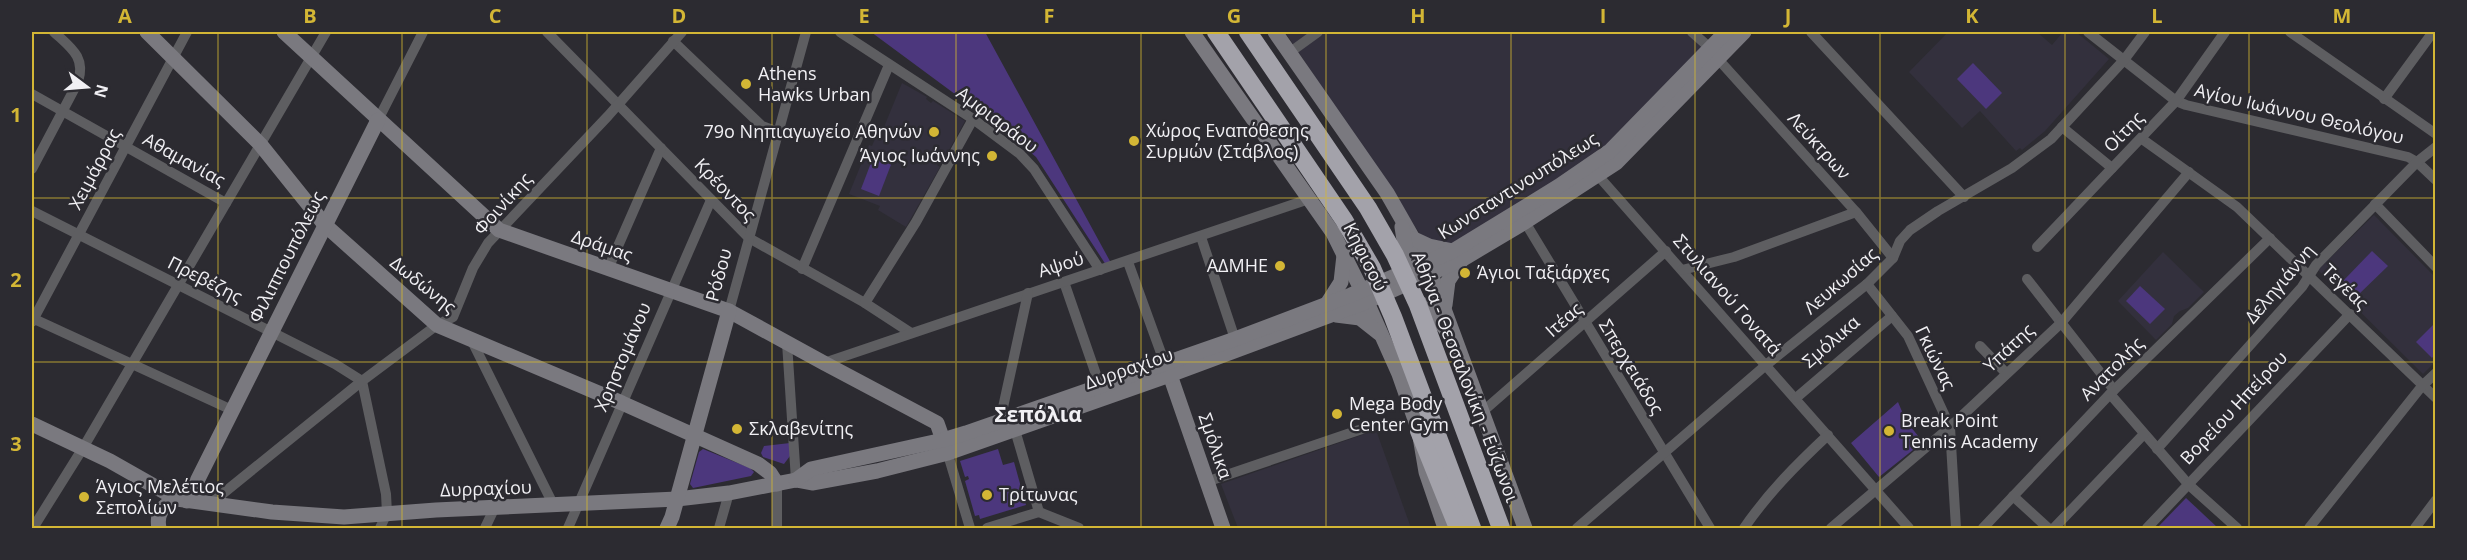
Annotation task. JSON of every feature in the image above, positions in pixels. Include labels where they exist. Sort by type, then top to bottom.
[{"type":"highway","points":[[1216,32],[1344,220],[1372,268],[1393,316],[1473,528]]},
{"type":"highway","name":"Αθήνα - Θεσσαλονίκη - Εύζωνοι","points":[[1248,32],[1368,208],[1395,255],[1418,305],[1501,528]]},
{"type":"highway","points":[[1419,431],[1458,528]]},
{"type":"main road","name":"Δωδώνης","points":[[147,32],[260,144],[325,225],[437,325],[622,403],[758,464],[770,473],[777,484]]},
{"type":"main road","name":"Δράμας","points":[[284,32],[499,230],[729,310],[937,423],[945,446]]},
{"type":"main road","name":"Κηφισού","points":[[1192,32],[1333,233],[1394,362],[1419,431],[1426,472],[1445,528]]},
{"type":"main road","points":[[1275,32],[1394,205],[1414,239],[1445,308],[1525,528]]},
{"type":"main road","name":"Κωνσταντινουπόλεως","points":[[1714,54],[1726,32]]},
{"type":"main road","name":"Κωνσταντινουπόλεως","points":[[1429,269],[1525,222],[1594,171],[1622,141],[1714,54],[1744,32]]},
{"type":"main road","name":"Φιλιππουπόλεως","points":[[159,528],[158,518],[161,510],[166,504],[182,500],[232,410],[378,120]]},
{"type":"main road","name":"Κωνσταντινουπόλεως","points":[[1458,255],[1594,171]]},
{"type":"main road","points":[[1394,205],[1406,243],[1406,252],[1394,290],[1394,362]]},
{"type":"main road","points":[[1333,233],[1365,261],[1381,270],[1399,274],[1429,269]]},
{"type":"main road","points":[[1414,239],[1458,255],[1448,281],[1445,308]]},
{"type":"main road","points":[[1344,255],[1341,282],[1330,309],[1360,318],[1380,334]]},
{"type":"main road","points":[[1364,296],[1394,290],[1429,269]]},
{"type":"main road","points":[[1364,296],[1399,274]]},
{"type":"main road","points":[[1394,290],[1415,299],[1431,311],[1456,342]]},
{"type":"main road","name":"Δυρραχίου","points":[[945,446],[1015,430],[1167,369],[1364,296]]},
{"type":"main road","name":"Δυρραχίου","points":[[182,500],[272,512],[344,517],[677,499],[729,493],[796,480],[812,483],[877,471],[945,446],[1000,421],[1100,386],[1167,369],[1235,339],[1330,309]]},
{"type":"main road","name":"Ρόδου","points":[[667,528],[729,310]]},
{"type":"main road","name":"Σμόλικα","points":[[1167,369],[1223,528]]},
{"type":"main road","points":[[32,424],[182,500]]},
{"type":"street","points":[[32,169],[78,82],[81,64],[74,51],[54,32]]},
{"type":"street","name":"Χειμάρρας","points":[[32,320],[187,32]]},
{"type":"street","points":[[33,528],[83,448],[326,32]]},
{"type":"street","name":"Φιλιππουπόλεως","points":[[378,120],[423,32]]},
{"type":"street","name":"Κρέοντος","points":[[547,32],[749,238],[865,303],[911,333]]},
{"type":"street","name":"Φοινίκης","points":[[210,504],[362,381],[437,325],[453,317],[473,268],[488,243],[618,105],[682,32]]},
{"type":"street","name":"Ρόδου","points":[[729,310],[806,32]]},
{"type":"street","name":"Αμφιαράου","points":[[840,32],[973,119],[1020,154],[1034,169],[1100,270]]},
{"type":"street","points":[[1289,53],[1318,32]]},
{"type":"street","name":"Λεύκτρων","points":[[1692,32],[1856,212],[1893,258]]},
{"type":"street","points":[[1810,32],[1964,197]]},
{"type":"street","name":"Αγίου Ιωάννου Θεολόγου","points":[[2088,32],[2176,101],[2186,105],[2394,153],[2417,162]]},
{"type":"street","name":"Λευκωσίας","points":[[1577,528],[1766,365],[1867,284],[1893,258],[1900,241],[1910,230],[2030,155],[2062,127],[2124,60],[2145,32]]},
{"type":"street","name":"Οίτης","points":[[2037,247],[2176,101],[2225,32]]},
{"type":"street","points":[[2290,32],[2436,134]]},
{"type":"street","points":[[2384,99],[2433,32]]},
{"type":"street","points":[[673,41],[762,126],[778,132]]},
{"type":"street","points":[[802,269],[889,65]]},
{"type":"street","name":"Αθαμανίας","points":[[32,94],[226,203]]},
{"type":"street","points":[[865,303],[916,222],[973,119]]},
{"type":"street","points":[[2062,127],[2112,168]]},
{"type":"street","name":"Τεγέας","points":[[2142,138],[2229,200],[2436,398]]},
{"type":"street","name":"Δεληγιάννη","points":[[2157,449],[2302,287],[2316,265],[2417,162],[2436,147]]},
{"type":"street","points":[[608,269],[661,148]]},
{"type":"street","points":[[2417,162],[2436,180]]},
{"type":"street","name":"Στυλιανού Γονατά","points":[[1594,171],[1909,528]]},
{"type":"street","name":"Υπάτης","points":[[1831,528],[1950,427],[2061,323],[2189,172]]},
{"type":"street","name":"Αψού","points":[[824,363],[1028,292],[1128,262],[1309,199]]},
{"type":"street","name":"Χρηστομάνου","points":[[568,528],[711,200]]},
{"type":"street","points":[[2375,204],[2436,267]]},
{"type":"street","name":"Πρεβέζης","points":[[32,211],[178,284],[362,381]]},
{"type":"street","points":[[1682,270],[1734,257],[1856,212]]},
{"type":"street","name":"Σπερχειάδος","points":[[1525,222],[1710,528]]},
{"type":"street","points":[[1201,237],[1235,339]]},
{"type":"street","name":"Ανατολής","points":[[1983,528],[2112,392],[2270,238]]},
{"type":"street","name":"Ιτέας","points":[[1482,412],[1666,251]]},
{"type":"street","name":"Σμόλικα","points":[[1128,262],[1167,369]]},
{"type":"street","points":[[2027,279],[2144,434],[2189,485],[2237,528]]},
{"type":"street","points":[[1064,282],[1100,386]]},
{"type":"street","name":"Γκιώνας","points":[[1867,284],[1908,336],[1950,427],[1956,528]]},
{"type":"street","points":[[1000,421],[1028,292]]},
{"type":"street","name":"Βορείου Ηπείρου","points":[[2147,528],[2350,314]]},
{"type":"street","name":"Σμόλικα","points":[[1796,398],[1892,316]]},
{"type":"street","points":[[32,320],[232,410]]},
{"type":"street","points":[[472,341],[554,506]]},
{"type":"street","points":[[787,343],[796,480]]},
{"type":"street","points":[[1980,346],[2006,373]]},
{"type":"street","points":[[2309,528],[2422,386],[2436,373]]},
{"type":"street","points":[[362,381],[384,484],[387,513],[380,528]]},
{"type":"street","points":[[1206,482],[1371,426]]},
{"type":"street","points":[[1015,430],[1039,512]]},
{"type":"street","points":[[2054,528],[2144,434]]},
{"type":"street","points":[[1744,528],[1765,498],[1791,469],[1828,435]]},
{"type":"street","points":[[945,446],[970,528]]},
{"type":"street","points":[[777,484],[777,528]]},
{"type":"street","points":[[719,528],[729,493]]},
{"type":"street","points":[[2013,496],[2048,528]]},
{"type":"street","points":[[2421,526],[2436,500]]},
{"type":"street","points":[[485,528],[494,509]]},
{"type":"street","points":[[987,528],[1008,525],[1039,512],[1079,528]]},
{"type":"shaded area","points":[[871,32],[985,32],[1111,263],[1106,265],[1036,157],[1009,134]]},
{"type":"shaded area","points":[[1285,32],[1687,32],[1705,48],[1604,150],[1456,245],[1444,247],[1420,234]]},
{"type":"shaded area","points":[[1948,32],[2037,32],[2052,45],[2063,32],[2076,32],[2109,59],[2045,131],[2022,150],[2020,148],[2016,151],[1980,111],[1962,128],[1909,72]]},
{"type":"shaded area","points":[[1973,63],[2002,93],[1986,109],[1957,79]]},
{"type":"shaded area","points":[[902,83],[927,97],[926,99],[931,103],[933,101],[965,121],[944,159],[941,159],[937,165],[940,167],[906,227],[878,210],[880,206],[849,194],[869,145],[872,146],[877,134],[874,133],[875,130],[882,132]]},
{"type":"shaded area","points":[[874,155],[892,162],[879,196],[861,189]]},
{"type":"shaded area","points":[[2374,215],[2435,277],[2435,362],[2423,374],[2318,270]]},
{"type":"shaded area","points":[[2372,251],[2388,266],[2357,296],[2343,281]]},
{"type":"shaded area","points":[[2163,252],[2204,292],[2188,308],[2174,316],[2172,324],[2156,340],[2118,301]]},
{"type":"shaded area","points":[[2140,286],[2165,309],[2150,324],[2126,301]]},
{"type":"shaded area","points":[[2435,323],[2435,354],[2432,358],[2416,342]]},
{"type":"shaded area","name":"Break Point Tennis Academy","points":[[1898,402],[1906,421],[1923,442],[1879,477],[1851,443]]},
{"type":"shaded area","points":[[1376,430],[1411,528],[1238,528],[1221,484]]},
{"type":"shaded area","points":[[790,443],[790,456],[784,464],[763,457],[761,453],[764,446]]},
{"type":"shaded area","points":[[703,449],[750,468],[754,472],[751,476],[693,488],[690,484],[699,452]]},
{"type":"shaded area","points":[[998,449],[1003,465],[1014,462],[1026,505],[980,519],[979,515],[975,516],[965,481],[969,479],[968,476],[965,477],[960,461]]},
{"type":"shaded area","points":[[2186,498],[2218,528],[2157,528]]},
{"type":"place","name":"Athens Hawks Urban","points":[[746,84]]},
{"type":"place","name":"79ο Νηπιαγωγείο Αθηνών","points":[[934,132]]},
{"type":"place","name":"Χώρος Εναπόθεσης Συρμών (Στάβλος)","points":[[1134,141]]},
{"type":"place","name":"Άγιος Ιωάννης","points":[[992,156]]},
{"type":"place","name":"ΑΔΜΗΕ","points":[[1280,266]]},
{"type":"place","name":"Άγιοι Ταξιάρχες","points":[[1465,273]]},
{"type":"place","name":"Mega Body Center Gym","points":[[1337,414]]},
{"type":"place","name":"Σκλαβενίτης","points":[[737,429]]},
{"type":"place","name":"Break Point Tennis Academy","points":[[1889,431]]},
{"type":"place","name":"Τρίτωνας","points":[[987,495]]},
{"type":"place","name":"Άγιος Μελέτιος Σεπολίων","points":[[84,497]]},
{"type":"district","name":"Σεπόλια","points":[[1038,415]]}]
